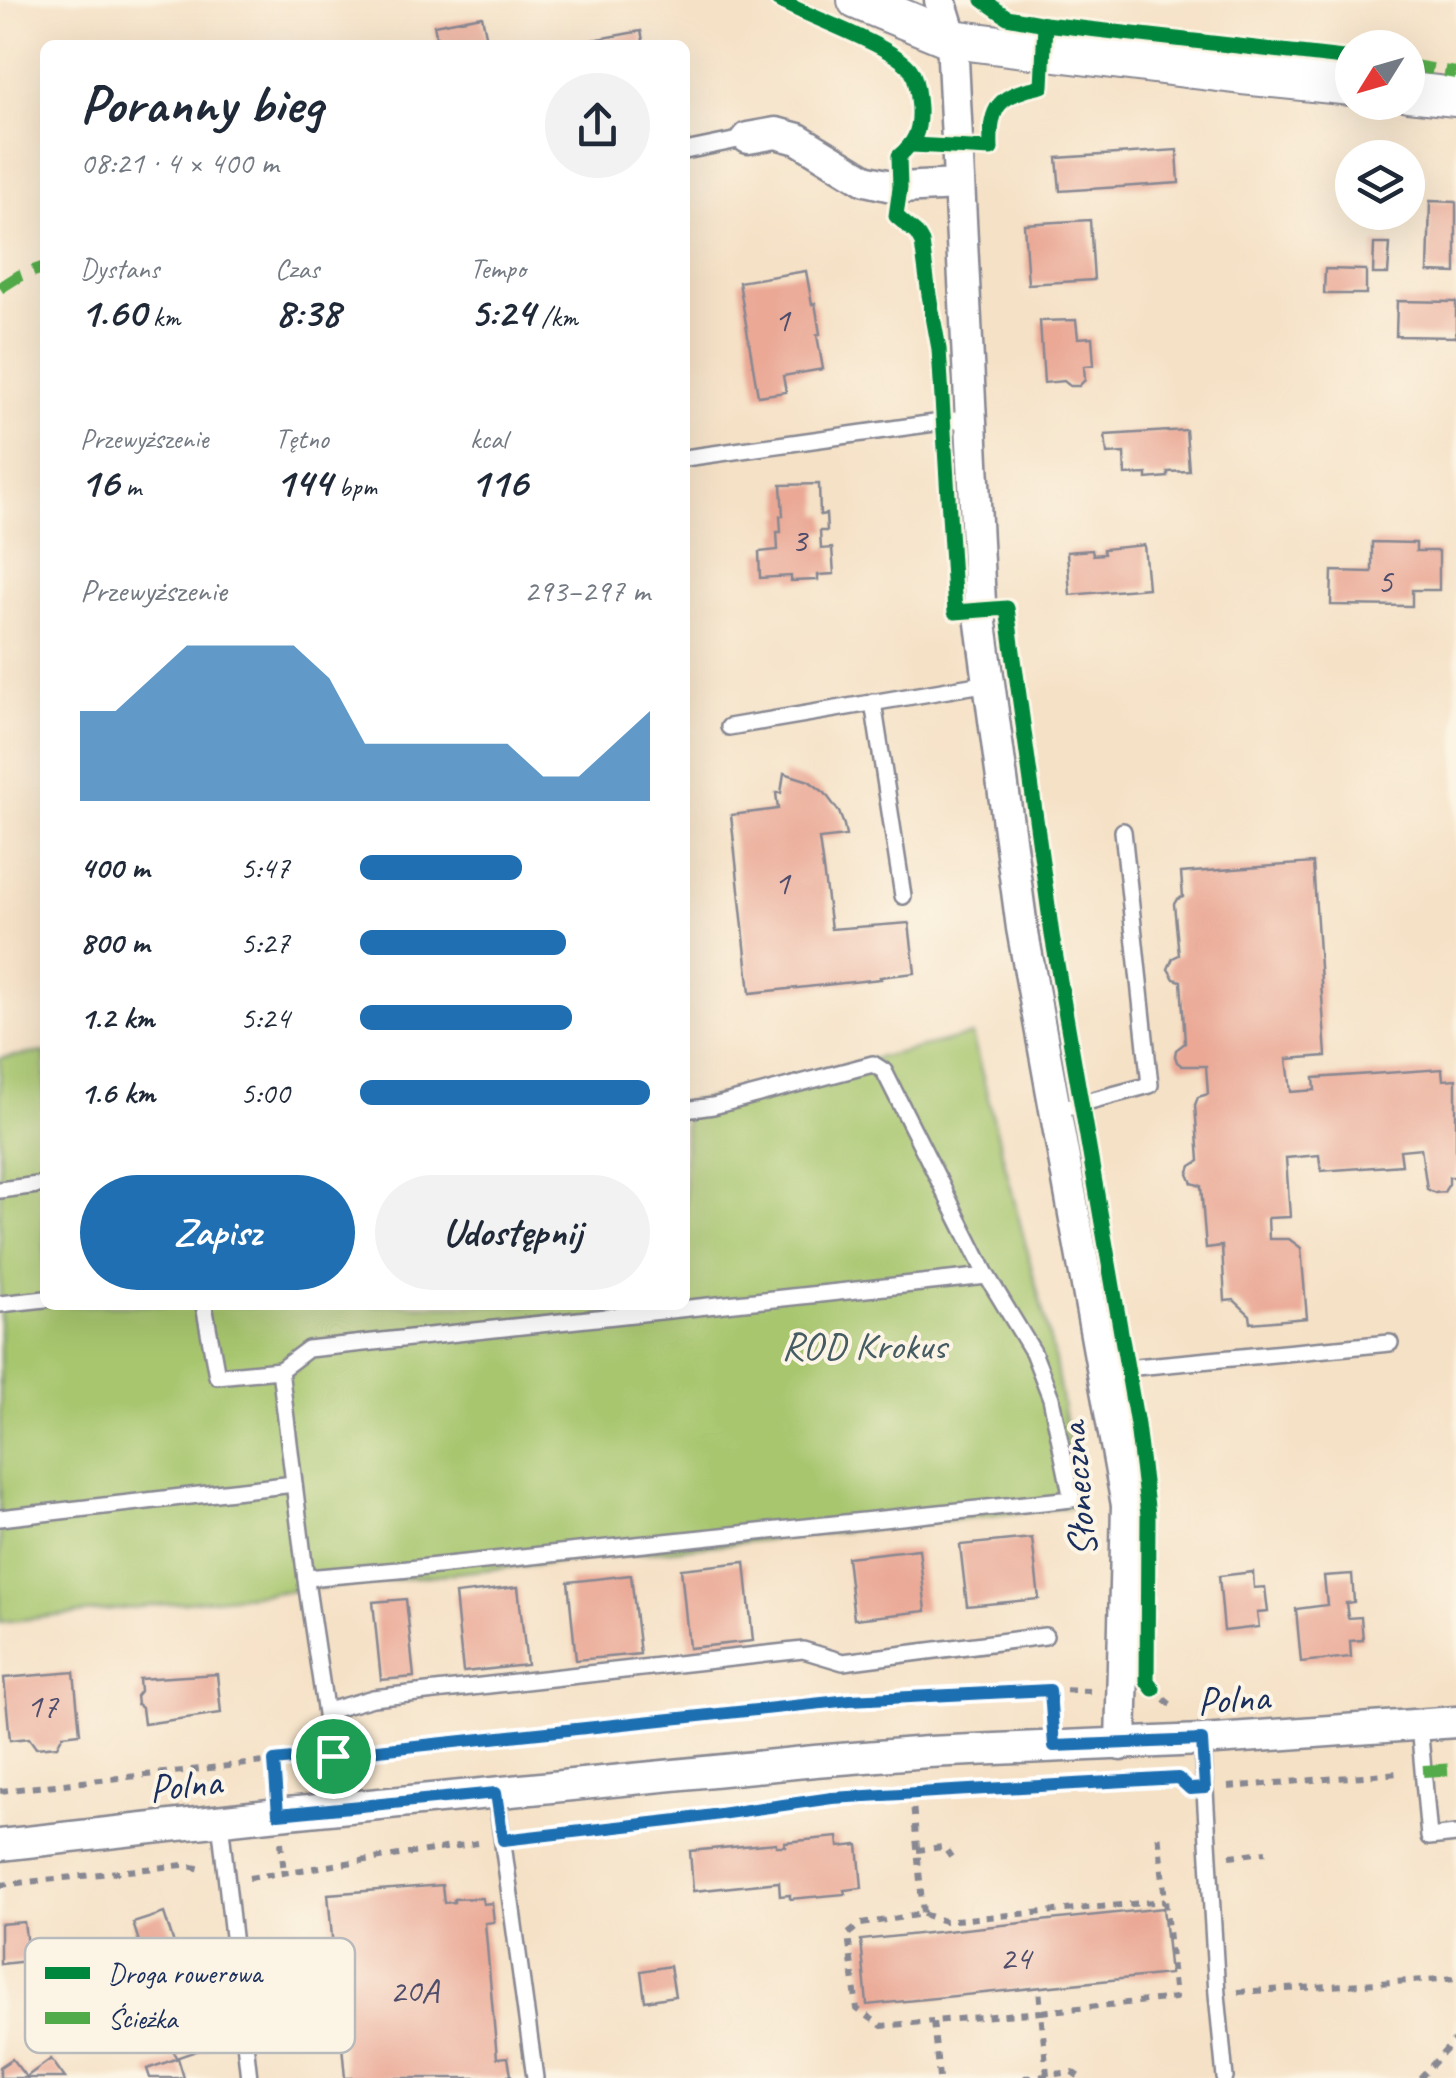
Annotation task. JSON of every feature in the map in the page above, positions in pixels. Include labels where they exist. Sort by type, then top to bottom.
[{"type":"street","points":[[857,0],[952,39],[1335,84]]},
{"type":"street","name":"Słoneczna","points":[[940,0],[952,39],[980,623],[1022,928],[1126,1504],[1121,1745]]},
{"type":"street","points":[[1425,94],[1456,97]]},
{"type":"street","points":[[748,138],[776,133],[798,138],[865,180],[900,188],[958,185]]},
{"type":"street","name":"Polna","points":[[0,1845],[815,1761],[1456,1722]]},
{"type":"lane","points":[[690,150],[748,138]]},
{"type":"lane","points":[[690,457],[970,418]]},
{"type":"lane","points":[[729,727],[989,683]]},
{"type":"lane","points":[[873,702],[903,896]]},
{"type":"lane","points":[[1056,1110],[1150,1085],[1123,832]]},
{"type":"lane","points":[[306,1578],[1072,1499],[1051,1398],[1033,1352],[988,1276],[884,1071],[872,1064],[690,1109]]},
{"type":"lane","points":[[0,1190],[40,1185]]},
{"type":"lane","points":[[690,1308],[988,1276]]},
{"type":"lane","points":[[0,1304],[40,1300]]},
{"type":"lane","points":[[205,1310],[217,1376],[280,1370],[308,1349],[671,1310]]},
{"type":"lane","points":[[1104,1370],[1390,1343]]},
{"type":"lane","points":[[280,1370],[340,1808]]},
{"type":"lane","points":[[0,1518],[294,1484]]},
{"type":"lane","points":[[327,1711],[374,1698],[781,1652],[803,1650],[844,1662],[1045,1636]]},
{"type":"lane","points":[[1419,1725],[1429,1837],[1456,1834]]},
{"type":"lane","points":[[1202,1740],[1225,2078]]},
{"type":"lane","points":[[496,1793],[536,2078]]},
{"type":"lane","points":[[220,1821],[234,1938]]},
{"type":"lane","points":[[247,2053],[250,2078]]},
{"type":"path","points":[[0,1792],[850,1700],[1050,1690],[1054,1746]]},
{"type":"path","points":[[274,1761],[284,1874]]},
{"type":"path","points":[[0,1885],[183,1865],[254,1879],[503,1840],[832,1798],[1178,1778],[1190,1789],[1423,1772]]},
{"type":"path","points":[[912,1792],[923,1914]]},
{"type":"path","points":[[1158,1832],[1165,1901],[1174,1998],[882,2026],[857,2009],[848,1934],[861,1924],[923,1914],[944,1920],[1165,1901]]},
{"type":"path","points":[[918,1850],[944,1847],[951,1857]]},
{"type":"path","points":[[1209,1859],[1266,1852]]},
{"type":"path","points":[[1217,1994],[1456,1978]]},
{"type":"path","points":[[1039,1988],[1047,2075]]},
{"type":"path","points":[[934,2021],[939,2078]]},
{"type":"path","points":[[1420,2078],[1456,2039]]},
{"type":"path","points":[[1024,2078],[1072,2072],[1081,2078]]},
{"type":"green space","name":"ROD Krokus","points":[[972,1035],[1054,1356],[1080,1506],[0,1622],[0,1058],[40,1053],[40,1310],[690,1310],[690,1101]]},
{"type":"building","points":[[482,16],[487,40],[437,40],[434,25]]},
{"type":"building","points":[[641,31],[643,40],[592,40]]},
{"type":"building","points":[[1177,150],[1179,183],[1060,191],[1057,158]]},
{"type":"building","points":[[1430,201],[1456,202],[1456,273],[1428,272]]},
{"type":"building","points":[[1090,220],[1094,280],[1028,284],[1024,224]]},
{"type":"building","points":[[1374,244],[1390,244],[1388,274],[1373,274]]},
{"type":"building","points":[[1325,269],[1366,270],[1366,294],[1324,294]]},
{"type":"building","points":[[806,271],[812,304],[815,303],[823,369],[783,376],[786,392],[758,396],[739,282]]},
{"type":"building","points":[[1397,301],[1456,302],[1456,337],[1396,336]]},
{"type":"building","points":[[1076,320],[1078,338],[1092,337],[1094,365],[1084,366],[1085,380],[1079,386],[1064,381],[1044,383],[1040,321]]},
{"type":"building","points":[[1186,430],[1189,471],[1147,479],[1147,474],[1125,475],[1124,453],[1107,454],[1105,435]]},
{"type":"building","points":[[819,484],[820,515],[826,514],[827,531],[820,531],[821,549],[832,548],[834,574],[818,575],[818,580],[791,581],[791,576],[760,578],[759,552],[778,550],[777,532],[781,532],[783,516],[781,485]]},
{"type":"building","points":[[1372,542],[1416,543],[1416,551],[1439,551],[1439,590],[1412,590],[1412,606],[1331,605],[1332,571],[1372,572]]},
{"type":"building","points":[[1144,545],[1148,588],[1070,595],[1067,552],[1092,550],[1093,555],[1104,554],[1103,549]]},
{"type":"building","points":[[784,773],[809,781],[825,793],[844,825],[846,836],[819,839],[831,929],[909,923],[915,973],[750,993],[731,815],[778,809],[776,793],[781,793]]},
{"type":"building","points":[[1313,863],[1326,1056],[1287,1059],[1291,1092],[1315,1090],[1314,1078],[1442,1069],[1443,1080],[1456,1079],[1456,1177],[1449,1177],[1444,1192],[1427,1189],[1421,1148],[1400,1150],[1402,1165],[1321,1171],[1319,1155],[1286,1158],[1290,1217],[1268,1218],[1269,1239],[1289,1239],[1301,1248],[1307,1318],[1251,1323],[1250,1315],[1234,1300],[1225,1301],[1222,1246],[1206,1248],[1201,1186],[1192,1183],[1188,1174],[1199,1161],[1195,1105],[1198,1097],[1208,1094],[1206,1066],[1182,1066],[1175,1056],[1185,1043],[1181,981],[1174,979],[1168,969],[1179,955],[1174,904],[1183,897],[1181,873]]},
{"type":"building","points":[[1032,1538],[1039,1599],[967,1606],[960,1545]]},
{"type":"building","points":[[919,1549],[926,1611],[854,1619],[847,1557]]},
{"type":"building","points":[[745,1562],[753,1641],[689,1648],[681,1569]]},
{"type":"building","points":[[1253,1572],[1254,1588],[1265,1587],[1268,1612],[1257,1613],[1259,1627],[1224,1631],[1219,1576]]},
{"type":"building","points":[[1352,1574],[1354,1602],[1346,1603],[1348,1618],[1361,1617],[1363,1640],[1350,1641],[1351,1657],[1301,1662],[1296,1609],[1327,1605],[1324,1576]]},
{"type":"building","points":[[631,1575],[640,1654],[576,1660],[568,1582]]},
{"type":"building","points":[[518,1587],[527,1665],[463,1672],[455,1594]]},
{"type":"building","points":[[406,1599],[414,1677],[381,1680],[373,1602]]},
{"type":"building","points":[[74,1672],[80,1733],[63,1735],[57,1746],[36,1748],[29,1738],[10,1740],[4,1678]]},
{"type":"building","points":[[217,1674],[221,1713],[144,1724],[136,1696],[140,1691],[139,1679]]},
{"type":"building","points":[[838,1837],[839,1847],[858,1845],[862,1888],[844,1890],[845,1894],[790,1899],[790,1895],[780,1896],[779,1882],[693,1891],[690,1851],[776,1843],[785,1846],[785,1842]]},
{"type":"building","points":[[442,1885],[444,1903],[482,1898],[483,1904],[492,1903],[494,1922],[485,1923],[497,2058],[508,2057],[511,2075],[345,2078],[343,2053],[355,2053],[355,1938],[332,1938],[328,1894]]},
{"type":"building","points":[[1163,1908],[1170,1974],[867,2005],[861,1940]]},
{"type":"building","points":[[164,1913],[172,1938],[138,1938],[133,1923]]},
{"type":"building","points":[[24,1922],[25,1961],[0,1964],[0,1924]]},
{"type":"building","points":[[670,1966],[675,1996],[645,2001],[641,1971]]},
{"type":"building","points":[[178,2058],[184,2078],[150,2078],[147,2069]]},
{"type":"building","points":[[12,2059],[26,2077],[51,2059],[65,2078],[0,2078],[0,2067]]},
{"type":"marked path","points":[[1425,68],[1456,73]]},
{"type":"marked path","points":[[0,288],[40,269]]},
{"type":"marked path","points":[[1423,1771],[1456,1769]]},
{"type":"cycle path","points":[[778,0],[887,51],[911,70],[916,84],[919,123],[913,141],[899,156],[896,216],[922,243],[939,349],[955,612],[1007,608],[1052,935],[1137,1425],[1148,1515],[1147,1681],[1153,1689]]},
{"type":"cycle path","points":[[983,0],[1007,17],[1045,24],[1335,57]]},
{"type":"cycle path","points":[[912,145],[991,149],[992,122],[1000,104],[1016,93],[1042,86],[1045,24]]},
{"type":"route","points":[[1050,1690],[1054,1746],[1202,1740],[1205,1788],[1190,1789],[1178,1778],[832,1798],[503,1840],[496,1793],[278,1814],[274,1761],[333,1756],[850,1700],[1050,1690]]}]
